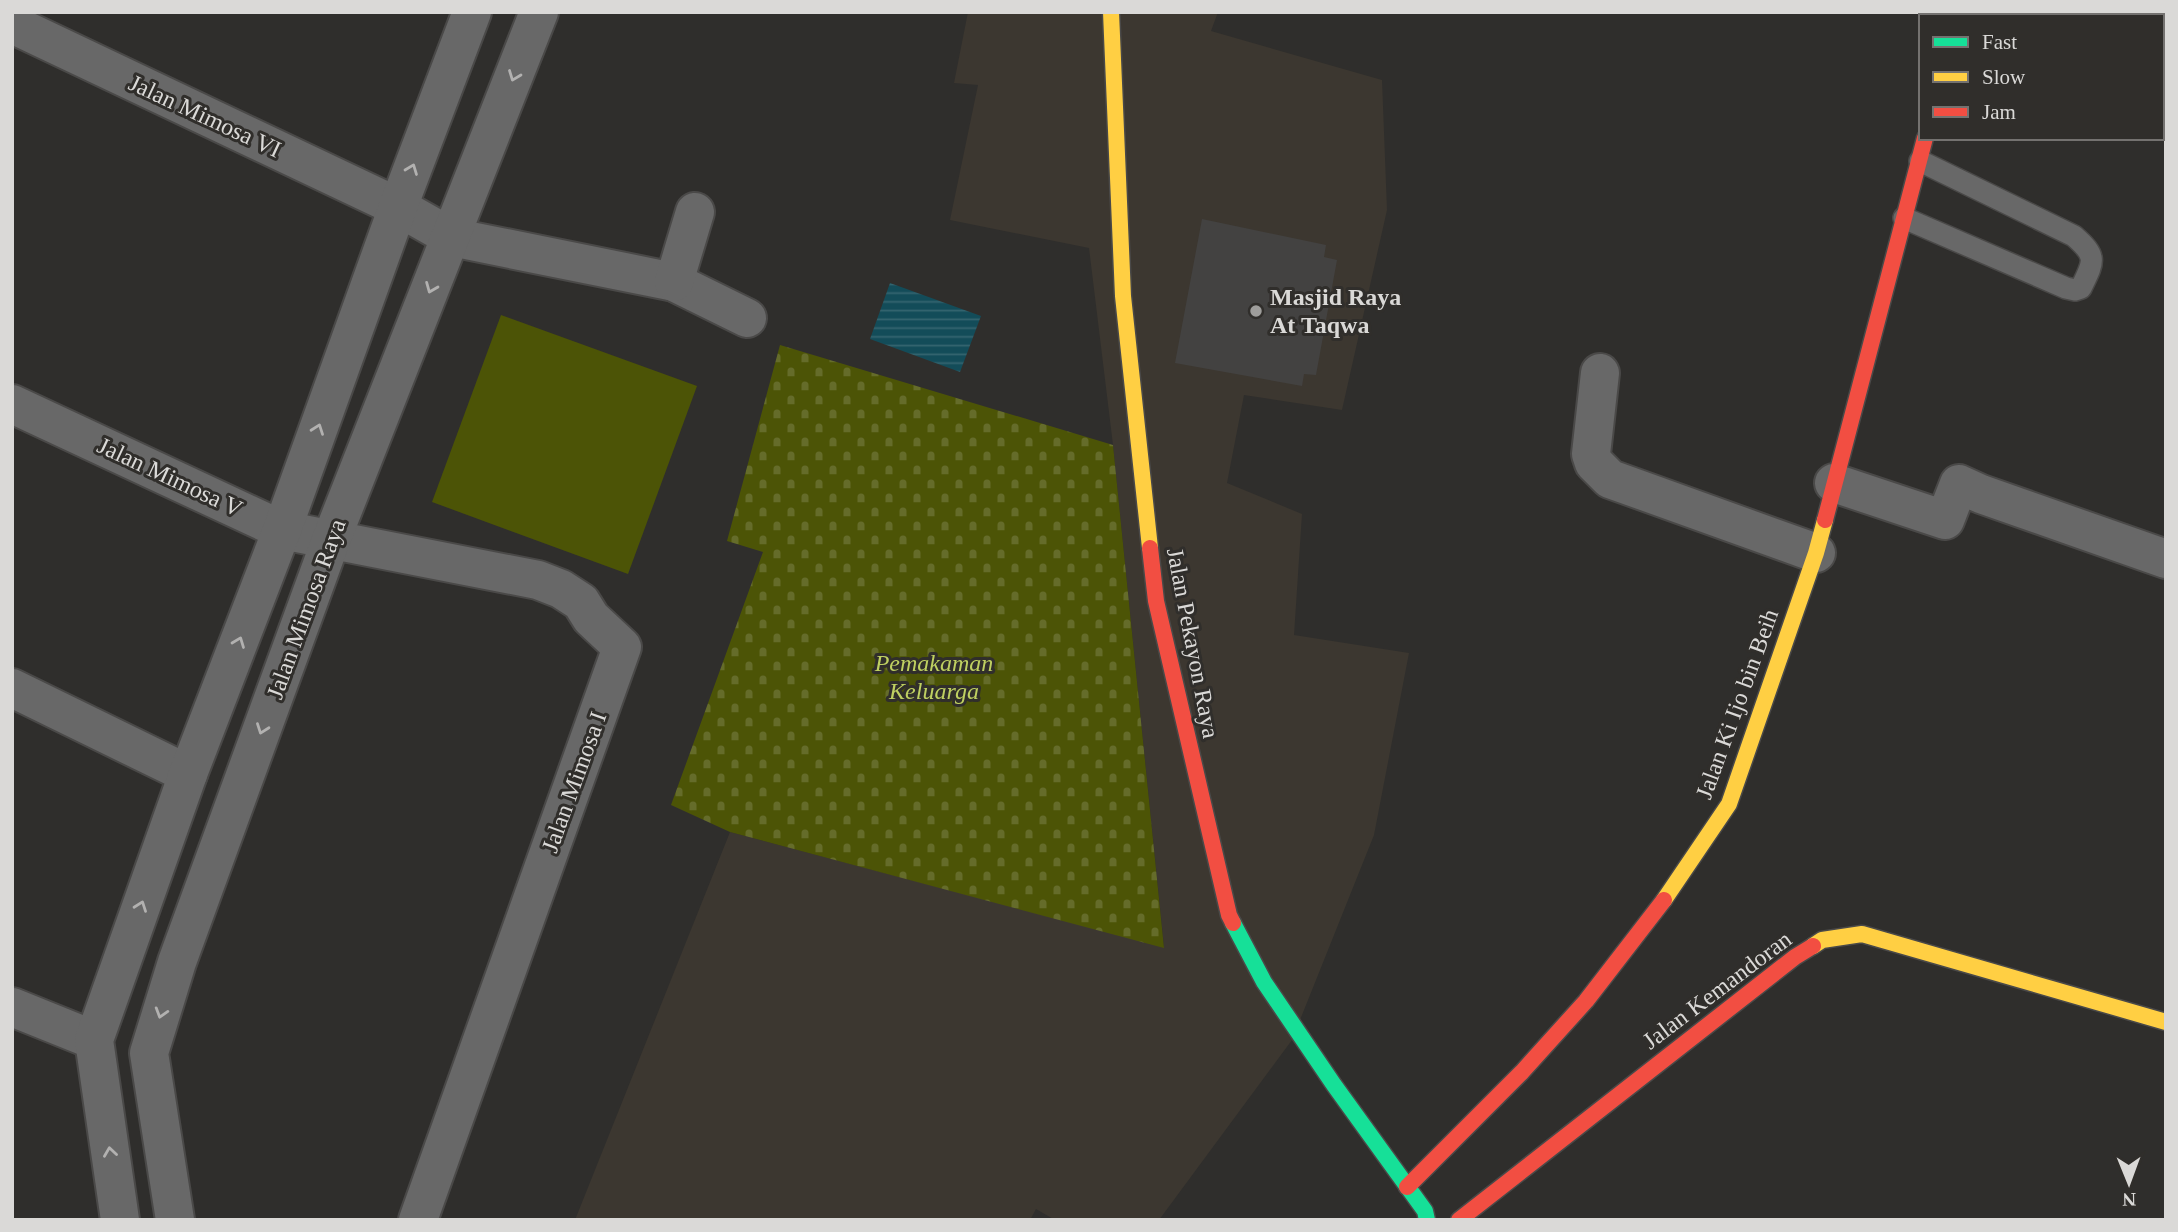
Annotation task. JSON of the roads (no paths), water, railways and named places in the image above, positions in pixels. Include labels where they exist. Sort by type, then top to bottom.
[{"type":"street","points":[[120,1220],[94,1040],[188,774],[282,530],[398,207],[472,12]]},
{"type":"street","name":"Jalan Mimosa Raya","points":[[175,1220],[149,1053],[177,962],[331,540],[538,12]]},
{"type":"street","name":"Jalan Pekayon Raya","points":[[1111,12],[1123,296],[1156,601],[1229,915],[1264,982],[1425,1211],[1427,1220]]},
{"type":"street","name":"Jalan Mimosa VI","points":[[12,24],[398,207],[451,237],[674,282],[747,318]]},
{"type":"street","name":"Jalan Ki Ijo bin Beih","points":[[1407,1187],[1522,1072],[1586,1001],[1670,892],[1729,804],[1815,552],[1925,140]]},
{"type":"street","points":[[674,282],[695,212]]},
{"type":"street","points":[[1600,373],[1591,454],[1609,479],[1815,552]]},
{"type":"street","name":"Jalan Mimosa V","points":[[12,404],[282,530],[331,540]]},
{"type":"street","points":[[1834,483],[1945,520],[1959,484],[2166,559]]},
{"type":"street","name":"Jalan Mimosa I","points":[[331,540],[538,580],[561,589],[581,602],[591,618],[622,646],[418,1220]]},
{"type":"street","points":[[12,688],[188,774]]},
{"type":"street","name":"Jalan Kemandoran","points":[[1459,1220],[1795,957],[1822,940],[1863,934],[2166,1022]]},
{"type":"street","points":[[127,945],[177,962]]},
{"type":"street","points":[[12,1007],[94,1040]]},
{"type":"lane","points":[[1904,218],[2066,288],[2081,288],[2093,262],[2087,247],[2074,236],[1920,161]]},
{"type":"water","points":[[890,283],[981,316],[960,372],[870,339]]},
{"type":"place","name":"Masjid Raya At Taqwa","points":[[1256,311]]},
{"type":"park label","name":"Pemakaman Keluarga","points":[[934,677]]}]
